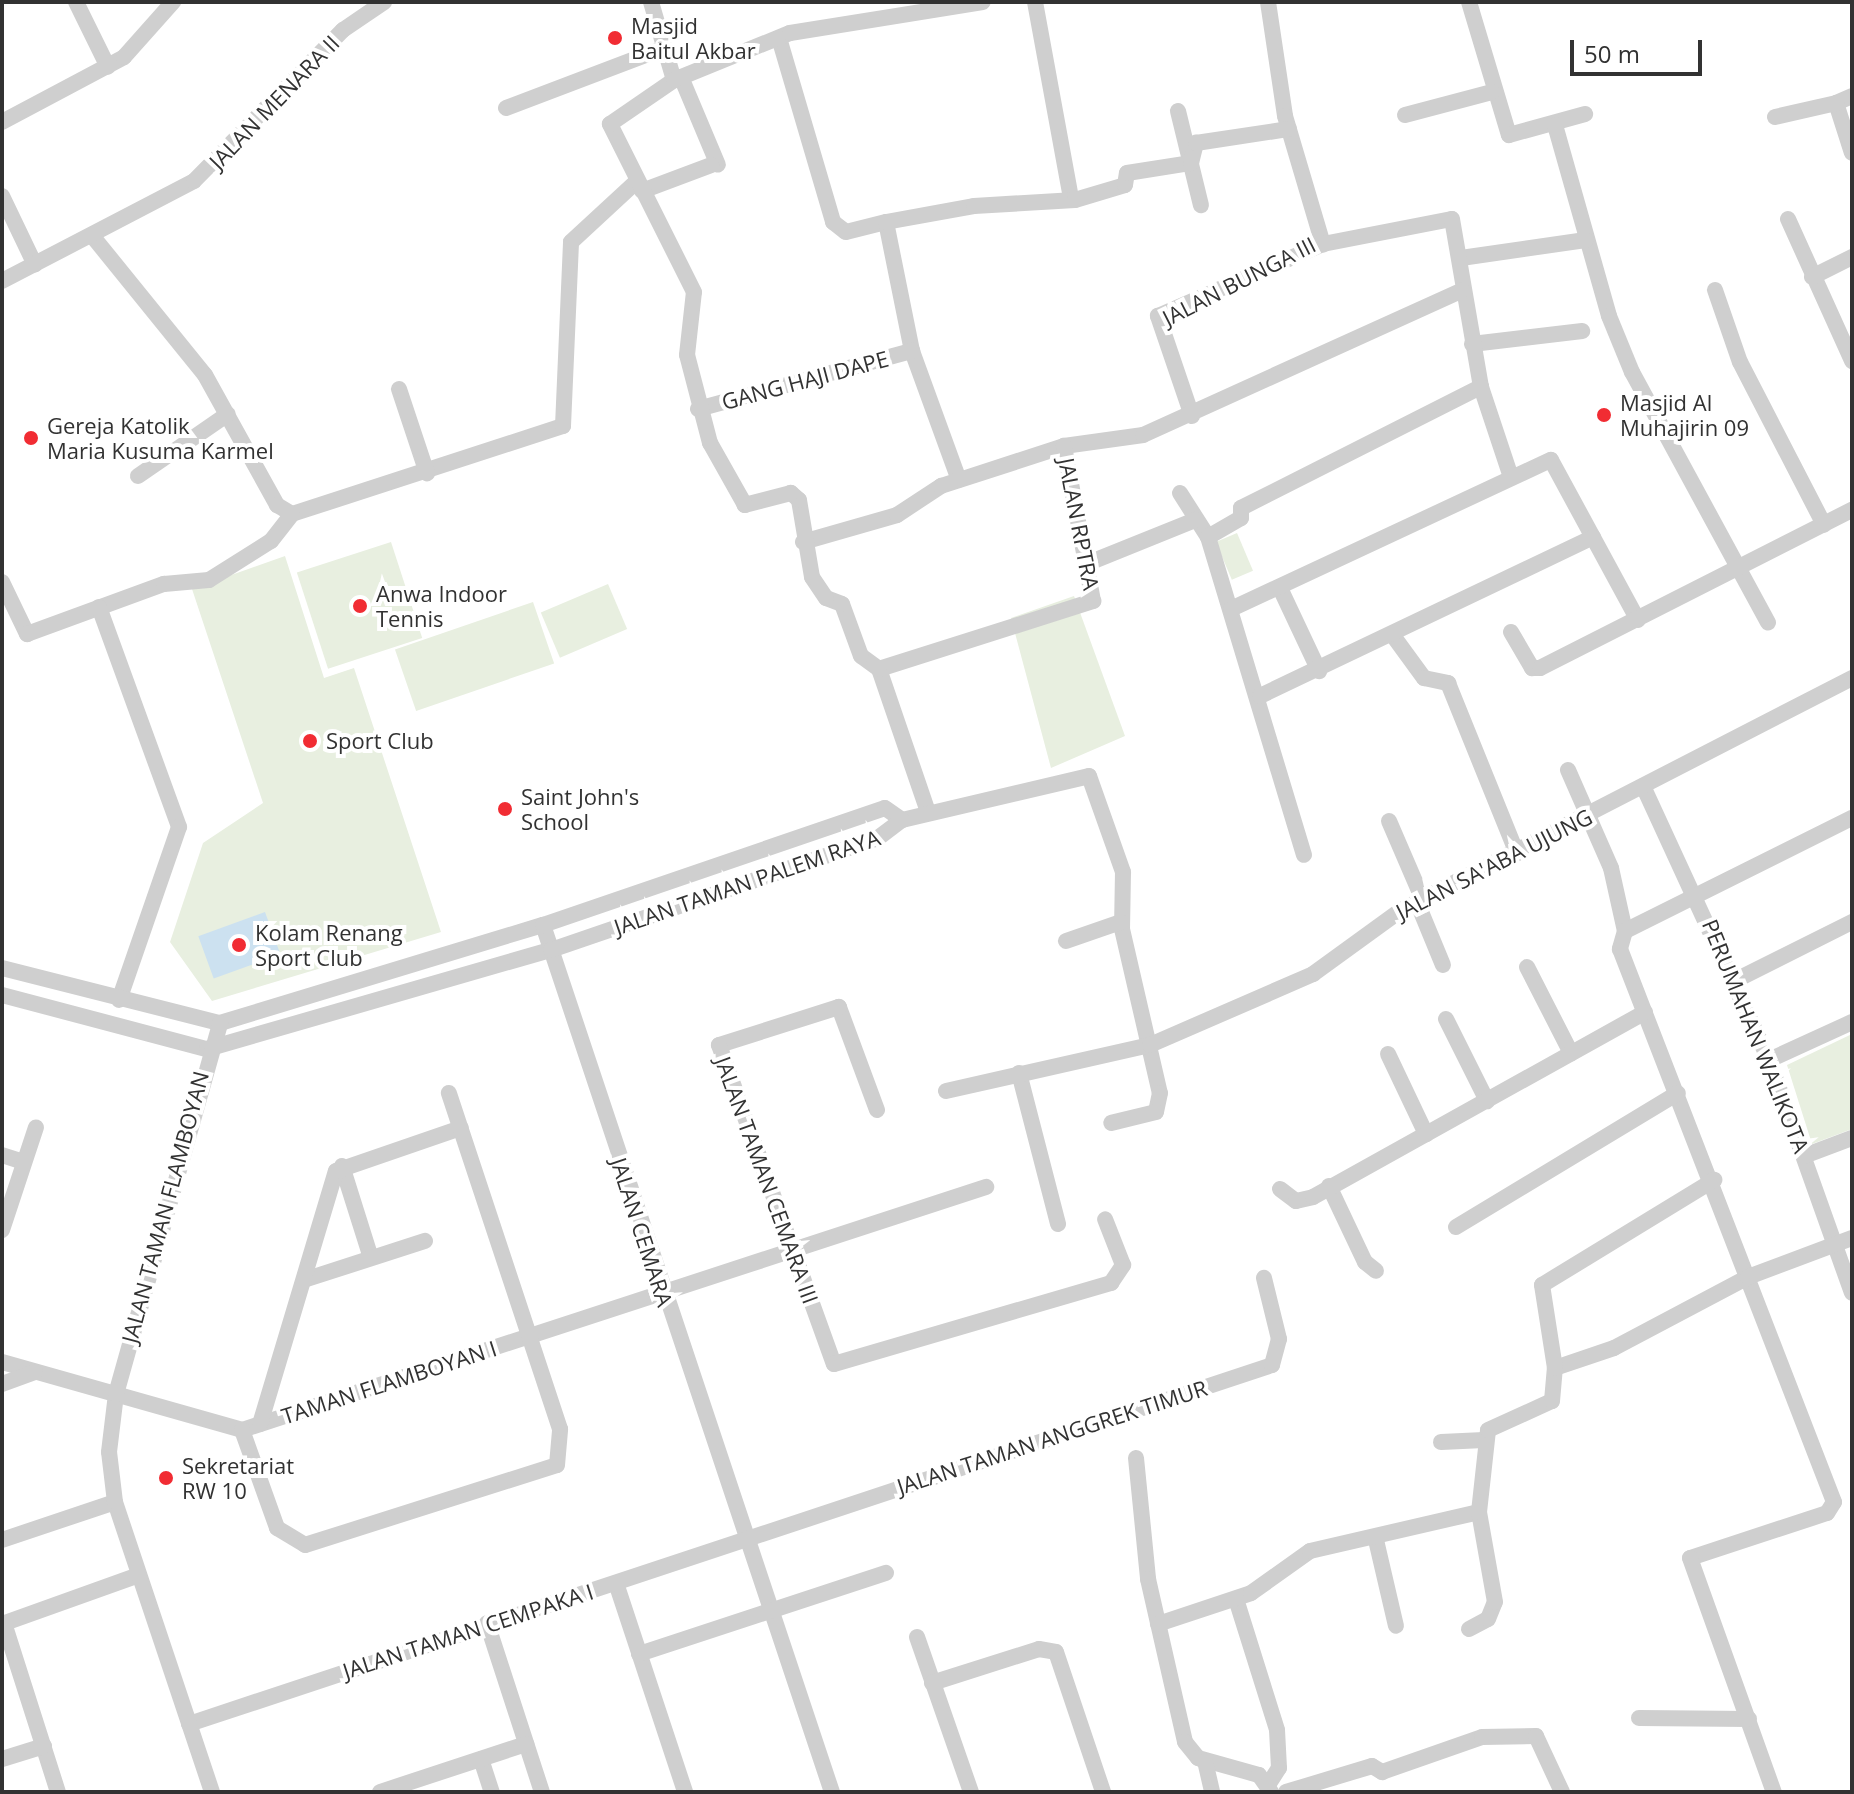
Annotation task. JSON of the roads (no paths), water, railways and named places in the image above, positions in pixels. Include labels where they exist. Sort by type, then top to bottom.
[{"type":"street","points":[[76,2],[108,67]]},
{"type":"street","points":[[2,122],[108,67],[173,2]]},
{"type":"street","name":"JALAN MENARA II","points":[[2,281],[94,238],[194,181],[343,30],[384,2]]},
{"type":"street","points":[[2,582],[27,634],[164,584],[209,580],[271,541],[292,514],[427,473],[563,426],[571,242],[639,186],[714,165],[664,48],[651,2]]},
{"type":"street","points":[[928,812],[879,669],[861,656],[842,604],[817,587],[803,542],[795,494],[745,505],[698,409],[686,344],[698,305],[610,131],[611,120],[678,79],[779,38],[983,2]]},
{"type":"street","points":[[1035,2],[1071,198]]},
{"type":"street","name":"JALAN BUNGA III","points":[[1192,416],[1158,316],[1323,244],[1289,129],[1268,2]]},
{"type":"street","points":[[1469,2],[1504,131],[1514,139],[1585,114]]},
{"type":"street","points":[[779,38],[833,222],[846,232],[886,222],[1071,198],[1125,185],[1127,173],[1191,163]]},
{"type":"street","points":[[506,108],[664,48]]},
{"type":"street","points":[[1405,115],[1492,92]]},
{"type":"street","points":[[1775,117],[1844,99],[1852,153]]},
{"type":"street","points":[[1178,111],[1201,205]]},
{"type":"street","points":[[1555,125],[1586,240],[1594,246],[1609,316],[1632,372],[1768,623]]},
{"type":"street","points":[[1191,163],[1196,143],[1289,129]]},
{"type":"street","points":[[2,196],[35,265]]},
{"type":"street","points":[[1323,244],[1452,219],[1481,387],[1511,477]]},
{"type":"street","points":[[1788,219],[1852,361]]},
{"type":"street","points":[[886,222],[912,351],[959,480]]},
{"type":"street","points":[[94,238],[228,414],[277,505],[292,514]]},
{"type":"street","points":[[1461,258],[1586,240]]},
{"type":"street","points":[[1812,277],[1852,257]]},
{"type":"street","points":[[803,542],[897,515],[959,480],[1064,446],[1127,439],[1192,416],[1462,290]]},
{"type":"street","points":[[1715,290],[1740,362],[1824,525]]},
{"type":"street","points":[[1472,344],[1582,331]]},
{"type":"street","name":"GANG HAJI DAPE","points":[[698,409],[912,351]]},
{"type":"street","points":[[1208,537],[1241,518],[1241,508],[1481,387]]},
{"type":"street","points":[[399,389],[427,473]]},
{"type":"street","points":[[138,476],[228,414]]},
{"type":"street","name":"JALAN RPTRA","points":[[879,669],[1093,601],[1064,446]]},
{"type":"street","points":[[1231,609],[1511,477],[1554,461],[1638,620]]},
{"type":"street","points":[[1180,493],[1208,537],[1260,696],[1304,855]]},
{"type":"street","points":[[1511,632],[1536,669],[1739,570],[1852,510]]},
{"type":"street","points":[[1086,564],[1195,520]]},
{"type":"street","points":[[1260,696],[1394,637],[1593,537]]},
{"type":"street","points":[[1280,588],[1319,671]]},
{"type":"street","points":[[99,607],[179,827],[119,1000]]},
{"type":"street","points":[[1394,637],[1424,678],[1448,683],[1517,854]]},
{"type":"street","name":"JALAN SA'ABA UJUNG","points":[[946,1091],[1152,1043],[1313,974],[1420,901],[1517,854],[1852,678]]},
{"type":"street","points":[[1568,770],[1590,815],[1625,931],[1620,949],[1714,1180],[1834,1502],[1827,1513],[1690,1558],[1774,1792]]},
{"type":"street","points":[[902,820],[1083,772],[1123,872],[1121,922],[1152,1043],[1160,1104],[1148,1115],[1111,1123]]},
{"type":"street","name":"PERUMAHAN WALIKOTA","points":[[1643,786],[1699,897],[1769,1060],[1852,1293]]},
{"type":"street","name":"JALAN TAMAN PALEM RAYA","points":[[2,968],[119,1000],[220,1023],[543,925],[885,808],[902,820],[878,838],[551,950],[207,1049]]},
{"type":"street","points":[[1625,931],[1699,897],[1852,818]]},
{"type":"street","points":[[1389,821],[1443,965]]},
{"type":"street","points":[[1066,941],[1121,922]]},
{"type":"street","points":[[1736,980],[1852,922]]},
{"type":"street","name":"JALAN CEMARA","points":[[543,925],[661,1295],[774,1609],[832,1792]]},
{"type":"street","points":[[1527,967],[1571,1053]]},
{"type":"street","points":[[2,995],[207,1049]]},
{"type":"street","name":"JALAN TAMAN CEMARA III","points":[[877,1110],[839,1007],[719,1045],[830,1360],[845,1366],[1111,1283],[1123,1265],[1105,1219]]},
{"type":"street","points":[[1280,1189],[1303,1201],[1645,1012]]},
{"type":"street","points":[[1446,1019],[1487,1101]]},
{"type":"street","points":[[1769,1060],[1852,1022]]},
{"type":"street","name":"JALAN TAMAN FLAMBOYAN","points":[[212,1792],[115,1502],[109,1452],[116,1394],[207,1049],[220,1023]]},
{"type":"street","points":[[1388,1054],[1426,1134]]},
{"type":"street","points":[[1019,1073],[1058,1224]]},
{"type":"street","points":[[2,1362],[242,1430],[277,1528],[305,1545],[543,1473],[557,1465],[562,1447],[530,1337],[449,1093]]},
{"type":"street","points":[[1456,1227],[1678,1093]]},
{"type":"street","points":[[2,1230],[36,1127]]},
{"type":"street","points":[[342,1166],[461,1128]]},
{"type":"street","points":[[1804,1156],[1852,1138]]},
{"type":"street","points":[[2,1155],[24,1162]]},
{"type":"street","points":[[342,1166],[371,1258]]},
{"type":"street","points":[[260,1424],[342,1166]]},
{"type":"street","points":[[1469,1629],[1488,1619],[1495,1602],[1479,1512],[1484,1440],[1496,1424],[1549,1405],[1555,1368],[1542,1285],[1714,1180]]},
{"type":"street","points":[[1329,1186],[1365,1262],[1376,1271]]},
{"type":"street","name":"TAMAN FLAMBOYAN I","points":[[242,1430],[986,1187]]},
{"type":"street","points":[[1555,1368],[1614,1348],[1748,1277],[1852,1238]]},
{"type":"street","points":[[307,1279],[425,1241]]},
{"type":"street","name":"JALAN TAMAN ANGGREK TIMUR","points":[[746,1538],[1272,1365],[1279,1339],[1264,1278]]},
{"type":"street","points":[[2,1384],[35,1372]]},
{"type":"street","points":[[1441,1442],[1484,1440]]},
{"type":"street","points":[[1136,1458],[1158,1624],[1185,1742],[1205,1761],[1249,1770],[1270,1788],[1279,1768],[1277,1730],[1236,1599]]},
{"type":"street","points":[[2,1540],[115,1502]]},
{"type":"street","points":[[1158,1624],[1236,1599],[1310,1551],[1376,1540],[1479,1512]]},
{"type":"street","name":"JALAN TAMAN CEMPAKA I","points":[[189,1724],[746,1538]]},
{"type":"street","points":[[1376,1540],[1396,1626]]},
{"type":"street","points":[[639,1654],[886,1573]]},
{"type":"street","points":[[58,1792],[3,1623],[139,1575]]},
{"type":"street","points":[[616,1583],[685,1792]]},
{"type":"street","points":[[487,1623],[542,1792]]},
{"type":"street","points":[[917,1637],[971,1792]]},
{"type":"street","points":[[932,1683],[1039,1649],[1056,1652],[1103,1792]]},
{"type":"street","points":[[1639,1718],[1749,1719]]},
{"type":"street","points":[[1286,1792],[1372,1766],[1394,1769],[1482,1737],[1536,1736],[1562,1792]]},
{"type":"street","points":[[380,1792],[526,1744]]},
{"type":"street","points":[[2,1759],[44,1746]]},
{"type":"street","points":[[481,1759],[492,1792]]},
{"type":"street","points":[[1205,1761],[1212,1792]]},
{"type":"water","name":"Kolam Renang Sport Club","points":[[265,912],[280,954],[214,979],[198,936]]},
{"type":"place","name":"Masjid Baitul Akbar","points":[[615,38]]},
{"type":"place","name":"Masjid Al Muhajirin 09","points":[[1604,415]]},
{"type":"place","name":"Gereja Katolik Maria Kusuma Karmel","points":[[31,438]]},
{"type":"place","name":"Anwa Indoor Tennis","points":[[360,606]]},
{"type":"place","name":"Sport Club","points":[[310,741]]},
{"type":"place","name":"Saint John's School","points":[[505,809]]},
{"type":"place","name":"Kolam Renang Sport Club","points":[[239,945]]},
{"type":"place","name":"Sekretariat RW 10","points":[[166,1478]]}]
